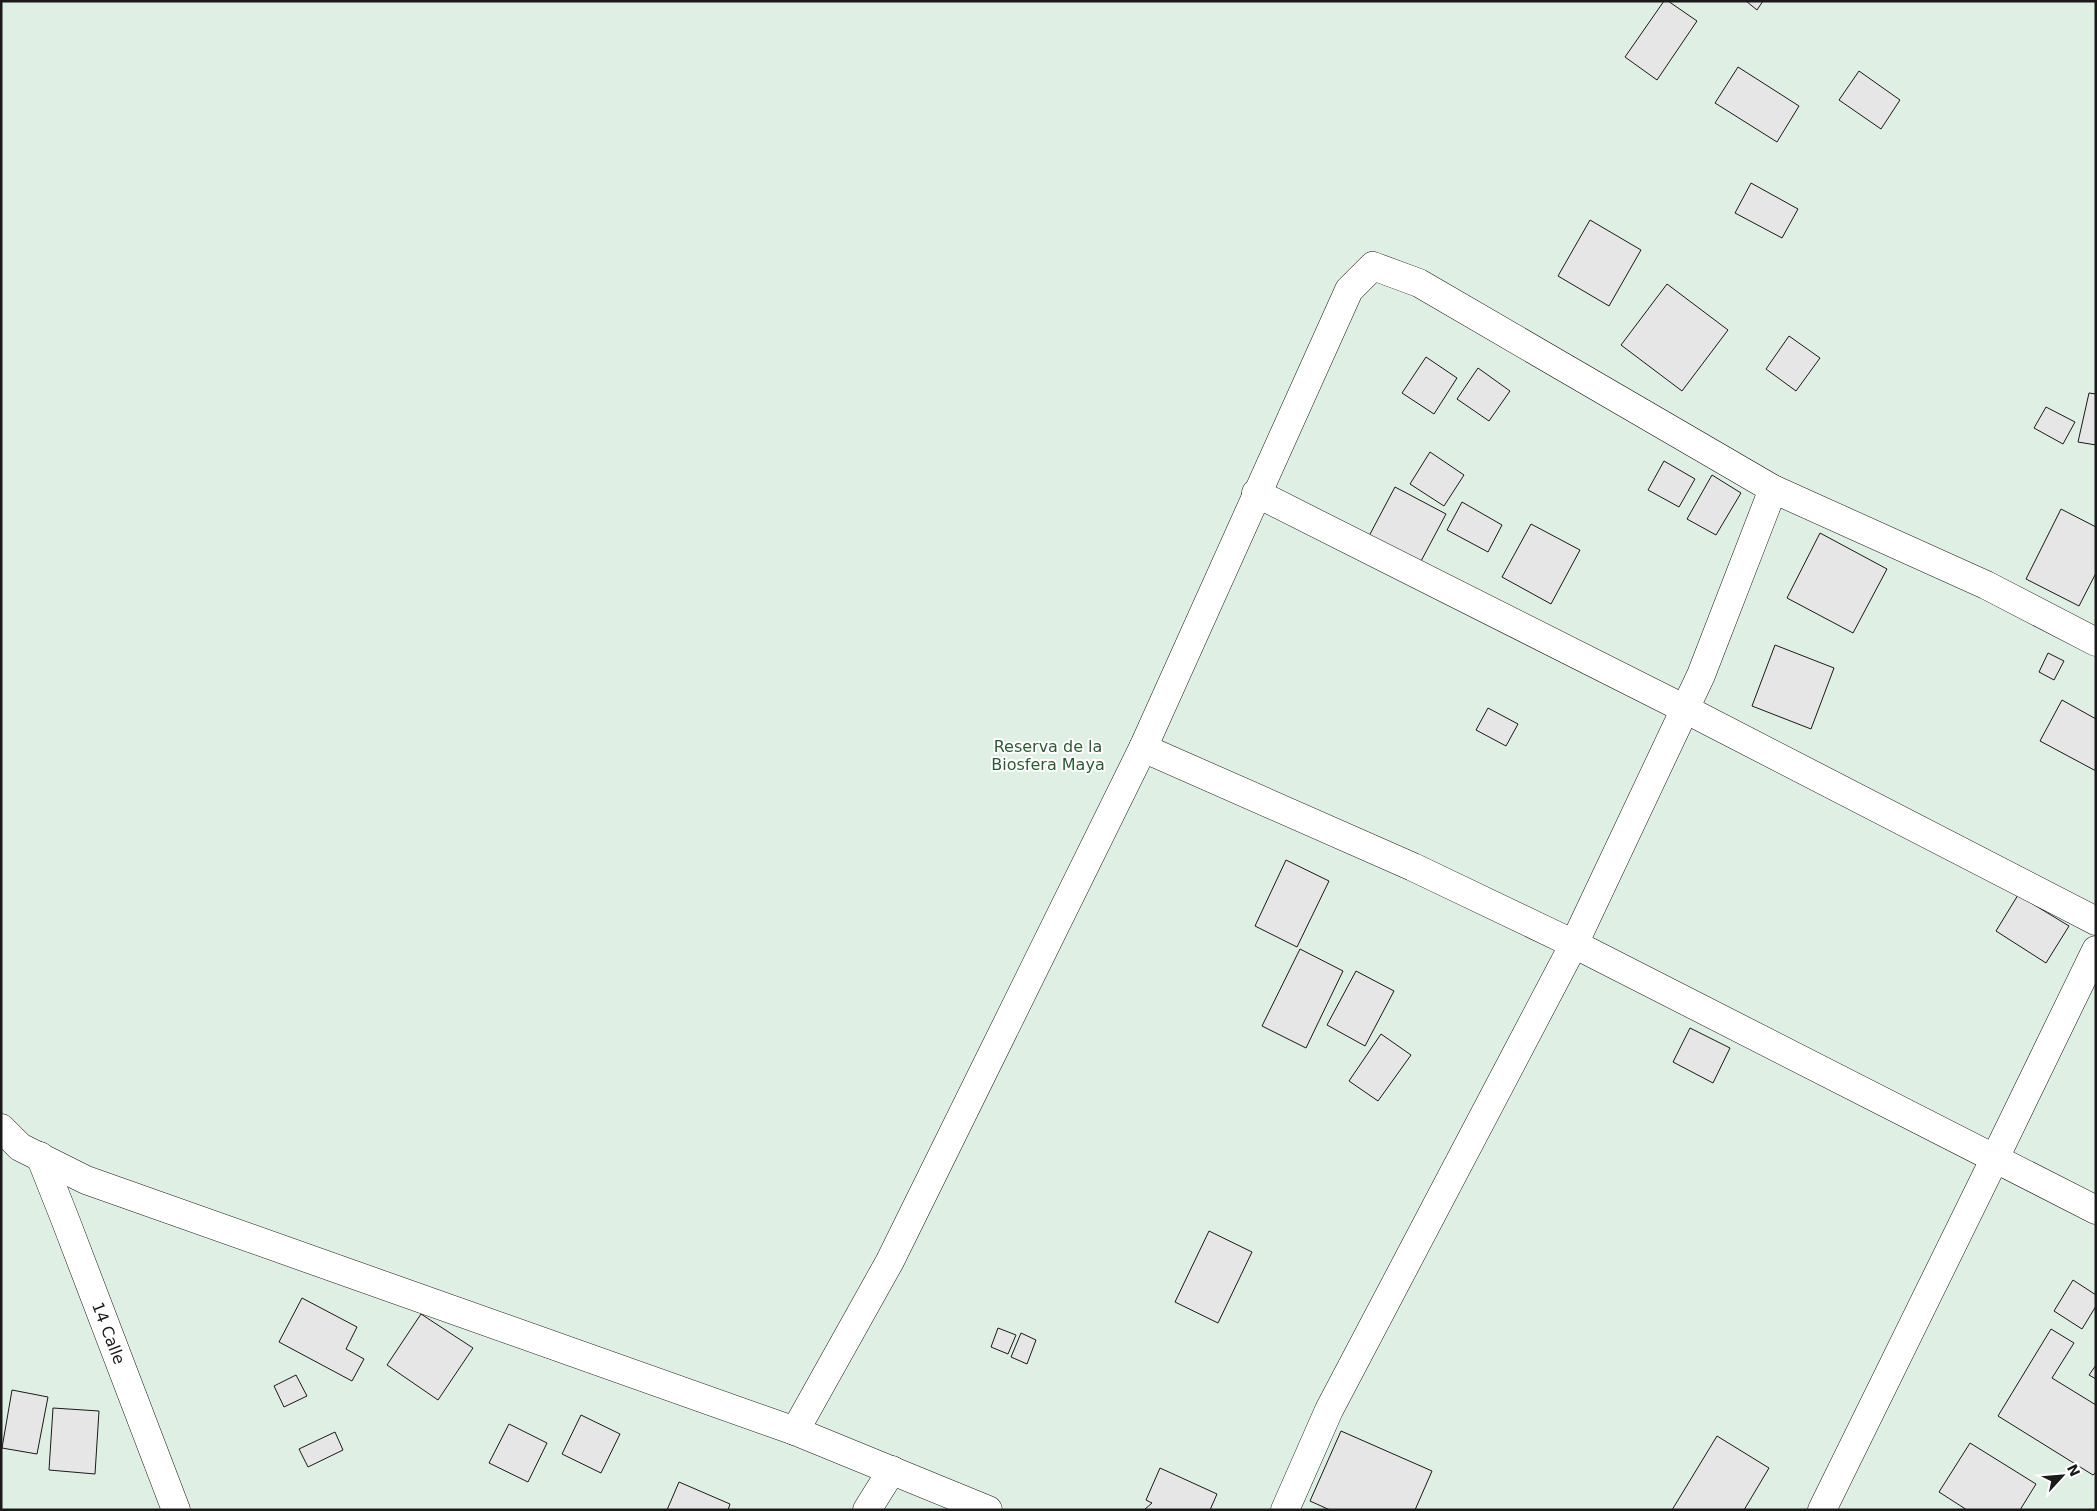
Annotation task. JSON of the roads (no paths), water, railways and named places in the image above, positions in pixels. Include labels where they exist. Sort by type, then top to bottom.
[{"type":"street","points":[[795,1431],[890,1261],[1143,748],[1256,493],[1349,290],[1372,266],[1419,283],[1773,489],[1986,585],[2096,642]]},
{"type":"street","points":[[1285,1510],[1328,1410],[1574,944],[1701,676],[1773,489]]},
{"type":"street","points":[[1256,493],[1685,709],[2096,921]]},
{"type":"street","points":[[1143,748],[1413,867],[1574,944],[2096,1210]]},
{"type":"street","points":[[1822,1510],[1996,1158],[2096,950]]},
{"type":"street","points":[[1,1128],[20,1148],[40,1156],[86,1180],[795,1431],[988,1510]]},
{"type":"street","name":"14 Calle","points":[[40,1156],[66,1219],[176,1510]]},
{"type":"street","points":[[868,1510],[892,1470]]},
{"type":"park label","name":"Reserva de la Biosfera Maya","points":[[1048,755]]}]
